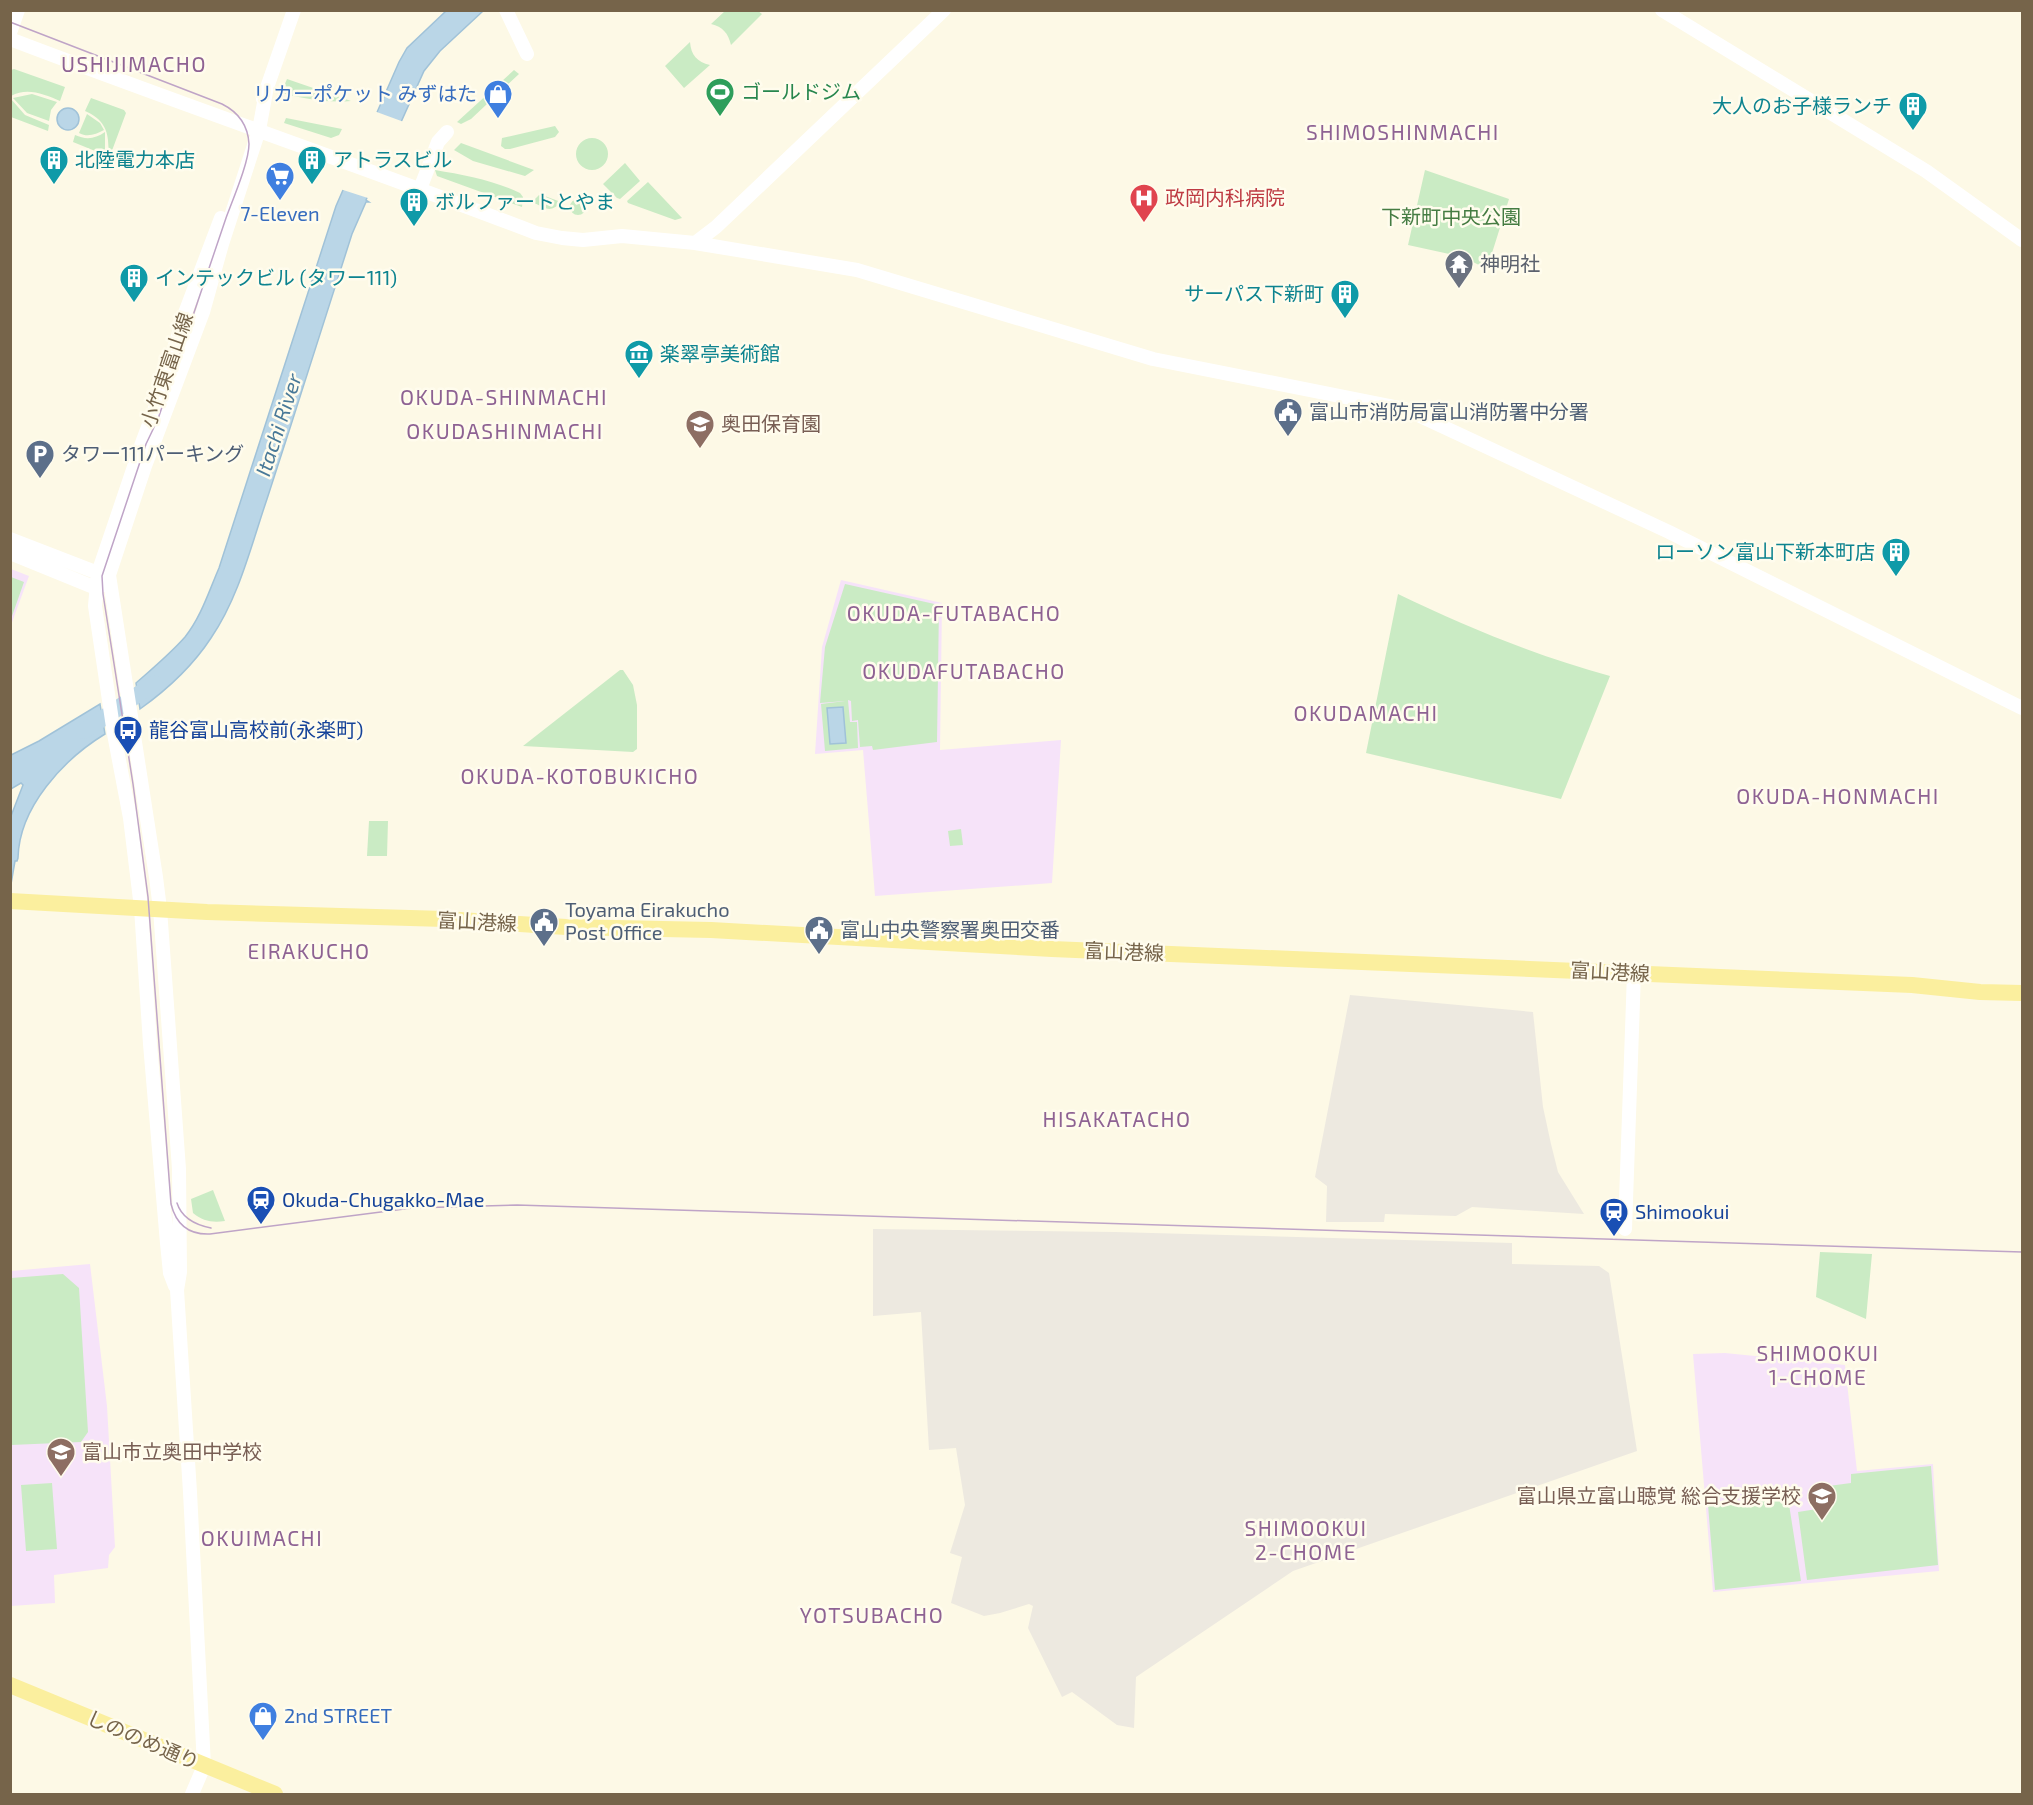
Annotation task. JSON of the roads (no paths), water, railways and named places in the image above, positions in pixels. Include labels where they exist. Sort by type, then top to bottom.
[{"type":"main road","name":"富山港線","points":[[10,901],[445,919],[577,927],[711,930],[1052,949],[1912,985],[1980,993],[2022,993]]},
{"type":"main road","name":"しののめ通り","points":[[10,1684],[275,1794]]},
{"type":"street","points":[[10,33],[18,10]]},
{"type":"street","name":"小竹東富山線","points":[[177,1290],[170,1273],[167,1244],[141,908],[130,818],[114,734],[95,606],[101,581],[110,567],[171,394],[203,312],[266,92],[294,10]]},
{"type":"street","points":[[506,10],[527,54]]},
{"type":"street","points":[[695,243],[716,226],[944,10]]},
{"type":"street","points":[[1662,10],[1926,171],[2022,240]]},
{"type":"street","points":[[10,39],[536,233],[583,240],[622,236],[695,243],[857,270],[1153,359],[1405,409],[1679,537],[2022,708]]},
{"type":"street","points":[[420,189],[438,142],[447,132]]},
{"type":"street","points":[[10,539],[101,581]]},
{"type":"street","points":[[10,553],[101,581]]},
{"type":"street","name":"小竹東富山線","points":[[101,581],[126,679],[160,909],[179,1169],[180,1272],[177,1290]]},
{"type":"street","points":[[1625,1229],[1634,973]]},
{"type":"street","points":[[177,1290],[204,1766],[192,1794]]},
{"type":"water","points":[[446,11],[483,11],[440,51],[424,71],[366,200],[369,202],[366,202],[352,234],[237,588],[221,622],[196,659],[160,694],[140,709],[136,683],[191,629],[219,568],[336,206],[399,62],[407,48]]},
{"type":"water","points":[[68,108],[76,111],[79,119],[76,127],[68,130],[60,127],[57,119],[60,111]]},
{"type":"water","points":[[100,704],[105,734],[74,757],[46,786],[35,803],[20,839],[11,884],[11,816],[23,785],[21,783],[11,789],[11,755]]},
{"type":"water","points":[[843,707],[846,743],[830,744],[827,708]]},
{"type":"waterway","name":"Itachi River","points":[[84,731],[155,683]]},
{"type":"tram line","points":[[10,22],[222,104],[241,120],[248,137],[249,144],[244,170],[158,419],[146,444],[102,576],[148,897],[171,1204],[176,1217],[184,1227],[195,1233],[210,1234],[412,1208],[517,1205],[2022,1252]]},
{"type":"tram line","points":[[177,1203],[182,1213],[190,1220],[211,1228]]},
{"type":"place","name":"ゴールドジム","points":[[720,118]]},
{"type":"place","name":"リカーポケット みずはた","points":[[498,120]]},
{"type":"place","name":"大人のお子様ランチ","points":[[1913,132]]},
{"type":"place","name":"北陸電力本店","points":[[54,186]]},
{"type":"place","name":"アトラスビル","points":[[312,186]]},
{"type":"place","name":"7-Eleven","points":[[280,202]]},
{"type":"place","name":"政岡内科病院","points":[[1144,224]]},
{"type":"place","name":"ボルファートとやま","points":[[414,228]]},
{"type":"place","name":"神明社","points":[[1459,290]]},
{"type":"place","name":"インテックビル (タワー111)","points":[[134,304]]},
{"type":"place","name":"サーパス下新町","points":[[1345,320]]},
{"type":"place","name":"楽翠亭美術館","points":[[639,380]]},
{"type":"place","name":"富山市消防局富山消防署中分署","points":[[1288,438]]},
{"type":"place","name":"奥田保育園","points":[[700,450]]},
{"type":"place","name":"タワー111パーキング","points":[[40,480]]},
{"type":"place","name":"ローソン富山下新本町店","points":[[1896,578]]},
{"type":"place","name":"龍谷富山高校前(永楽町)","points":[[128,756]]},
{"type":"place","name":"Toyama Eirakucho Post Office","points":[[544,948]]},
{"type":"place","name":"富山中央警察署奥田交番","points":[[819,956]]},
{"type":"place","name":"Okuda-Chugakko-Mae","points":[[261,1226]]},
{"type":"place","name":"Shimookui","points":[[1614,1238]]},
{"type":"place","name":"富山市立奥田中学校","points":[[61,1478]]},
{"type":"place","name":"富山県立富山聴覚 総合支援学校","points":[[1822,1522]]},
{"type":"place","name":"2nd STREET","points":[[263,1742]]},
{"type":"district","name":"USHIJIMACHO","points":[[134,65]]},
{"type":"district","name":"SHIMOSHINMACHI","points":[[1403,133]]},
{"type":"district","name":"OKUDA-SHINMACHI","points":[[504,398]]},
{"type":"district","name":"OKUDASHINMACHI","points":[[505,432]]},
{"type":"district","name":"OKUDA-FUTABACHO","points":[[954,614]]},
{"type":"district","name":"OKUDAFUTABACHO","points":[[964,672]]},
{"type":"district","name":"OKUDAMACHI","points":[[1366,714]]},
{"type":"district","name":"OKUDA-KOTOBUKICHO","points":[[580,777]]},
{"type":"district","name":"OKUDA-HONMACHI","points":[[1838,797]]},
{"type":"district","name":"EIRAKUCHO","points":[[309,952]]},
{"type":"district","name":"HISAKATACHO","points":[[1117,1120]]},
{"type":"district","name":"SHIMOOKUI 1-CHOME","points":[[1818,1366]]},
{"type":"district","name":"OKUIMACHI","points":[[262,1539]]},
{"type":"district","name":"SHIMOOKUI 2-CHOME","points":[[1306,1541]]},
{"type":"district","name":"YOTSUBACHO","points":[[872,1616]]},
{"type":"park label","name":"下新町中央公園","points":[[1451,217]]}]
